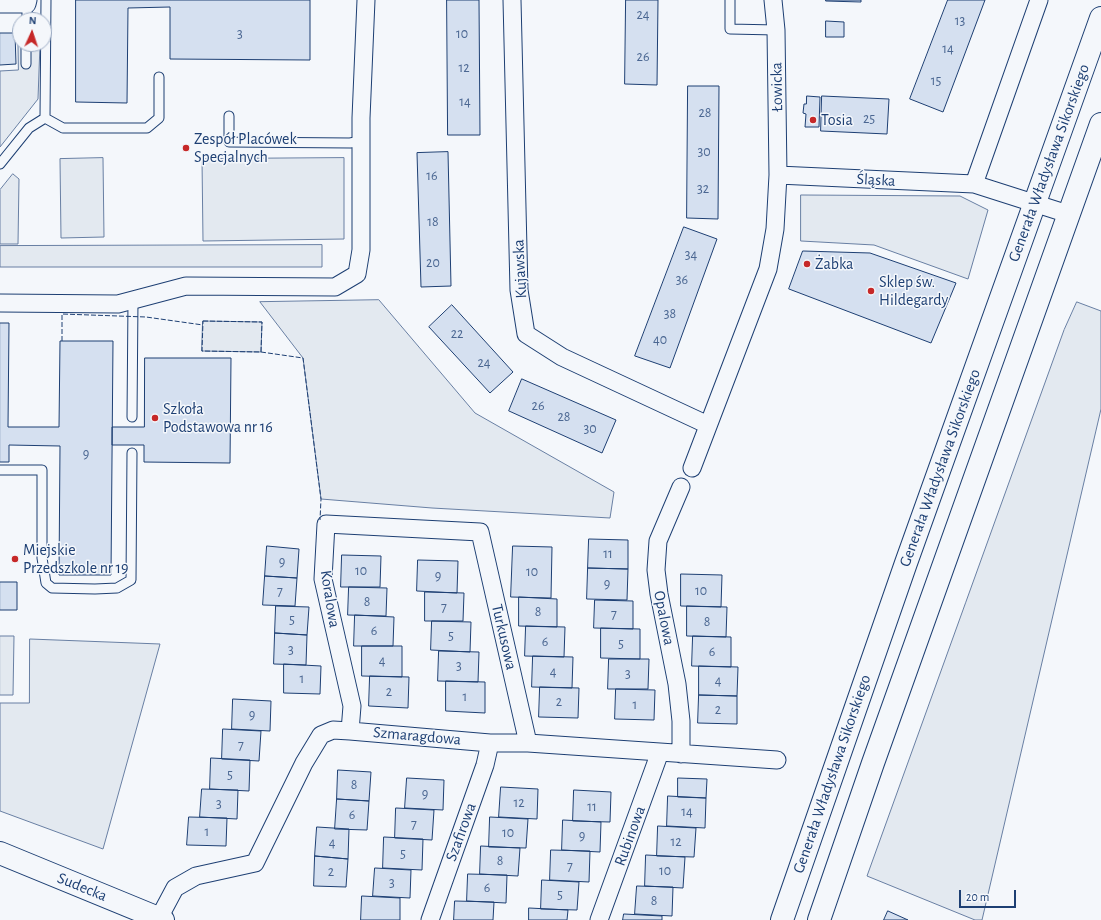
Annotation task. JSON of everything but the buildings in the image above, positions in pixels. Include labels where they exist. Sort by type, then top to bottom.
[{"type":"street","points":[[0,303],[118,304],[186,286],[334,287],[357,274],[361,250],[361,118],[366,0]]},
{"type":"street","name":"Kujawska","points":[[512,0],[519,290],[526,334],[562,357],[708,425]]},
{"type":"street","name":"Łowicka","points":[[708,425],[768,269],[775,230],[778,175],[776,30],[773,0]]},
{"type":"street","points":[[974,184],[1039,0]]},
{"type":"street","points":[[0,4],[27,8]]},
{"type":"street","name":"Generała Władysława Sikorskiego","points":[[782,920],[885,623],[1101,18]]},
{"type":"street","points":[[819,920],[872,763],[1101,124]]},
{"type":"street","name":"Śląska","points":[[778,175],[974,184],[1068,214]]},
{"type":"street","points":[[692,468],[708,425]]},
{"type":"street","name":"Opalowa","points":[[681,486],[658,541],[656,570],[658,594],[677,684],[681,721],[681,754]]},
{"type":"street","name":"Koralowa","points":[[350,730],[352,706],[323,579],[326,524],[480,532]]},
{"type":"street","name":"Turkusowa","points":[[480,532],[528,743]]},
{"type":"street","name":"Szmaragdowa","points":[[160,919],[175,888],[196,876],[254,863],[304,763],[321,735],[333,730],[350,730],[490,743],[528,743],[777,760]]},
{"type":"street","name":"Szafirowa","points":[[430,920],[485,766],[490,743]]},
{"type":"street","name":"Rubinowa","points":[[599,920],[660,752]]},
{"type":"street","name":"Sudecka","points":[[0,853],[160,919]]},
{"type":"lane","points":[[45,118],[46,0]]},
{"type":"lane","points":[[730,0],[730,29],[776,30]]},
{"type":"lane","points":[[26,52],[26,64]]},
{"type":"lane","points":[[45,118],[63,128],[147,128],[159,118],[159,78]]},
{"type":"lane","points":[[229,116],[229,142],[350,143],[361,141]]},
{"type":"lane","points":[[0,164],[29,128],[45,118]]},
{"type":"lane","points":[[132,417],[133,300]]},
{"type":"lane","points":[[0,470],[42,470],[42,558],[46,583],[52,588],[63,589],[117,588],[131,580],[132,453]]},
{"type":"shaded area","points":[[18,52],[40,52],[38,99],[0,147],[0,71],[18,70]]},
{"type":"shaded area","points":[[103,158],[104,237],[61,238],[60,159]]},
{"type":"shaded area","points":[[344,158],[344,239],[203,241],[202,159]]},
{"type":"shaded area","points":[[13,174],[19,179],[18,244],[0,244],[0,190]]},
{"type":"shaded area","points":[[801,195],[960,196],[988,210],[968,279],[874,245],[801,241]]},
{"type":"shaded area","points":[[322,245],[322,267],[0,267],[0,246]]},
{"type":"shaded area","points":[[379,300],[475,413],[614,492],[610,518],[432,508],[321,499],[303,358],[260,302]]},
{"type":"shaded area","points":[[1077,302],[1101,311],[1101,409],[982,920],[975,920],[867,876],[1064,330]]},
{"type":"shaded area","points":[[203,321],[262,322],[261,352],[202,351]]},
{"type":"shaded area","points":[[0,636],[14,636],[13,695],[0,695]]},
{"type":"shaded area","points":[[30,639],[160,644],[103,849],[0,811],[0,703],[29,703]]},
{"type":"fence","points":[[62,341],[62,314],[146,317],[203,325]]},
{"type":"fence","points":[[203,321],[262,322],[261,352],[202,351],[203,321]]},
{"type":"fence","points":[[261,352],[303,358],[321,499],[320,520]]},
{"type":"place","name":"Tosia","points":[[813,120]]},
{"type":"place","name":"Zespół Placówek Specjalnych","points":[[186,148]]},
{"type":"place","name":"Żabka","points":[[807,264]]},
{"type":"place","name":"Sklep św. Hildegardy","points":[[871,291]]},
{"type":"place","name":"Szkoła Podstawowa nr 16","points":[[155,418]]},
{"type":"place","name":"Miejskie Przedszkole nr 19","points":[[15,559]]}]
